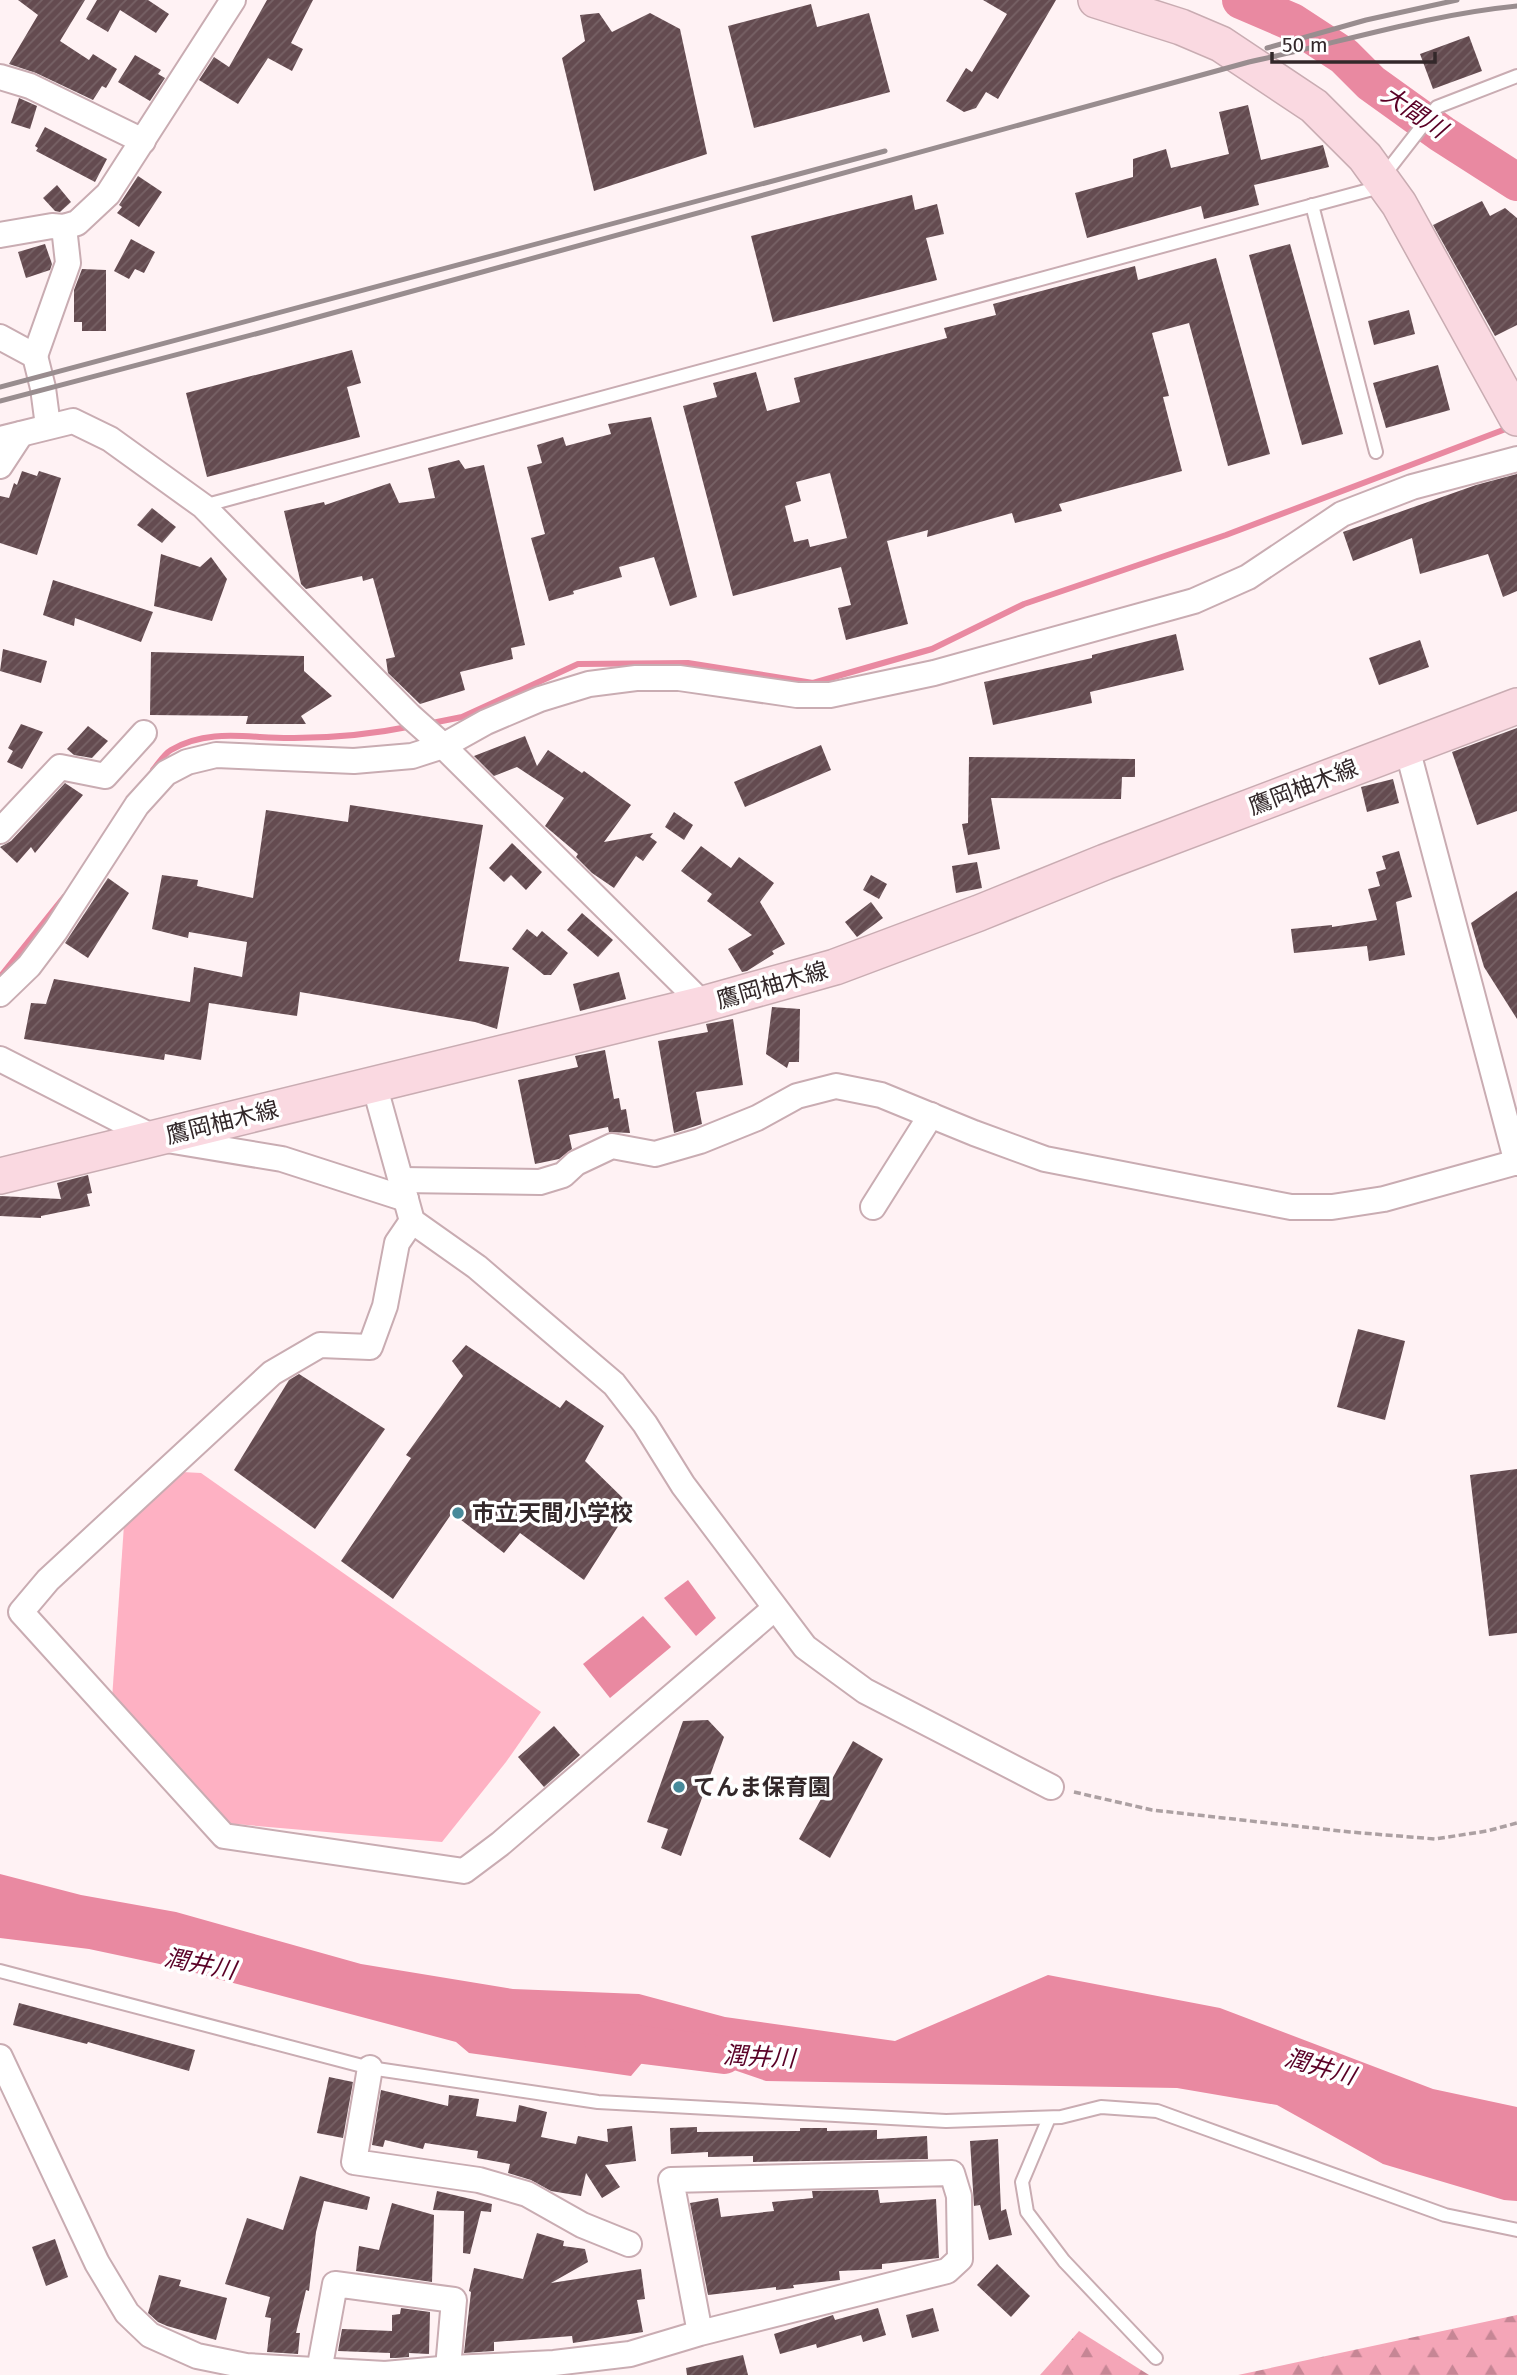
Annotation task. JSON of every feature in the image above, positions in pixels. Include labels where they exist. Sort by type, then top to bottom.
[{"type":"main road","points":[[1096,0],[1181,27],[1239,55],[1314,107],[1365,157],[1399,204],[1515,414]]},
{"type":"main road","name":"鷹岡柚木線","points":[[0,1176],[703,1004],[856,960],[1105,862],[1517,706]]},
{"type":"street","points":[[0,235],[52,226],[64,228],[77,223],[108,194],[233,0]]},
{"type":"street","points":[[0,77],[30,86],[144,141]]},
{"type":"street","points":[[48,426],[35,356],[68,263],[64,228]]},
{"type":"street","points":[[0,337],[35,356]]},
{"type":"street","points":[[0,466],[10,437],[73,421],[110,439],[203,506],[410,716],[441,743],[703,1004]]},
{"type":"street","points":[[0,994],[29,966],[49,939],[137,805],[166,773],[187,762],[216,755],[354,761],[412,756],[540,699],[589,684],[636,678],[679,678],[797,695],[830,695],[934,673],[1194,601],[1248,578],[1342,514],[1412,486],[1517,459]]},
{"type":"street","points":[[0,831],[60,767],[105,776],[144,733]]},
{"type":"street","points":[[407,1200],[540,1182],[563,1175],[576,1163],[612,1146],[655,1154],[700,1141],[746,1123],[797,1096],[836,1086],[881,1095],[1045,1159],[1291,1207],[1332,1206],[1384,1199],[1517,1162],[1408,748]]},
{"type":"street","points":[[0,1059],[155,1138],[282,1159],[407,1200],[477,1267],[614,1384],[645,1424],[683,1485],[805,1647],[865,1691],[1051,1787]]},
{"type":"street","points":[[374,1084],[407,1200],[385,1306],[370,1347],[320,1345],[272,1373],[48,1580],[22,1612],[224,1836],[464,1871],[500,1844],[775,1608]]},
{"type":"street","points":[[873,1207],[930,1115]]},
{"type":"street","points":[[0,2057],[97,2263],[127,2313],[150,2335],[197,2356],[246,2371],[385,2374],[554,2363],[630,2354],[700,2333],[947,2271],[960,2259],[959,2196],[952,2173],[671,2179],[700,2333]]},
{"type":"street","points":[[370,2068],[354,2162],[479,2180],[527,2194],[582,2225],[629,2244]]},
{"type":"street","points":[[319,2371],[335,2284],[454,2300],[448,2368]]},
{"type":"lane","points":[[203,506],[1369,190],[1381,179],[1437,107],[1517,76]]},
{"type":"lane","points":[[1312,205],[1376,452]]},
{"type":"lane","points":[[0,1971],[370,2068],[598,2102],[946,2121],[1061,2118],[1101,2107],[1157,2111],[1445,2215],[1517,2230]]},
{"type":"lane","points":[[1049,2118],[1023,2182],[1027,2212],[1064,2261],[1156,2358]]},
{"type":"path","points":[[1051,1787],[1152,1810],[1435,1839],[1487,1831],[1517,1823]]},
{"type":"green space","points":[[1517,2315],[1517,2375],[1238,2375]]},
{"type":"green space","points":[[1079,2331],[1149,2375],[1040,2375]]},
{"type":"shaded area","points":[[182,1472],[201,1473],[541,1712],[506,1762],[442,1842],[223,1823],[112,1699],[124,1525]]},
{"type":"water","points":[[688,1580],[716,1618],[696,1636],[664,1598]]},
{"type":"water","points":[[643,1616],[671,1647],[610,1698],[583,1664]]},
{"type":"water","points":[[0,1874],[81,1895],[176,1912],[361,1964],[513,1989],[639,1994],[725,2017],[895,2041],[1048,1975],[1220,2008],[1433,2089],[1517,2107],[1517,2201],[1504,2200],[1383,2164],[1277,2105],[1177,2088],[766,2081],[658,2044],[631,2076],[469,2053],[456,2042],[169,1966],[89,1949],[0,1938]]},
{"type":"building","points":[[18,0],[85,0],[60,41],[89,60],[93,54],[117,69],[106,88],[102,86],[93,100],[36,73],[9,64],[38,15]]},
{"type":"building","points":[[97,0],[148,0],[169,14],[156,33],[120,10],[108,32],[86,19]]},
{"type":"building","points":[[267,0],[313,0],[291,43],[303,49],[292,71],[268,58],[238,104],[199,80],[214,57],[229,67]]},
{"type":"building","points":[[983,0],[1056,0],[998,99],[986,92],[976,108],[964,112],[946,101],[966,68],[972,72],[1007,14]]},
{"type":"building","points":[[811,4],[817,27],[869,13],[890,92],[754,128],[728,26]]},
{"type":"building","points":[[599,13],[612,32],[650,13],[680,29],[707,154],[594,191],[562,58],[585,41],[580,15]]},
{"type":"building","points":[[1469,36],[1482,71],[1433,89],[1420,54]]},
{"type":"building","points":[[135,55],[161,70],[158,74],[165,78],[150,101],[118,82]]},
{"type":"building","points":[[19,98],[37,106],[30,129],[11,123]]},
{"type":"building","points":[[1248,105],[1261,160],[1323,145],[1329,167],[1254,185],[1259,205],[1204,219],[1201,206],[1087,238],[1075,193],[1133,177],[1133,159],[1166,149],[1171,168],[1229,154],[1219,112]]},
{"type":"building","points":[[45,127],[107,159],[95,182],[36,151],[38,148],[35,146]]},
{"type":"building","points":[[138,176],[162,192],[139,227],[117,213],[122,207],[119,205]]},
{"type":"building","points":[[57,185],[71,202],[60,212],[55,211],[43,198]]},
{"type":"building","points":[[912,195],[915,210],[937,204],[944,234],[926,238],[937,280],[773,322],[751,236]]},
{"type":"building","points":[[1482,201],[1490,216],[1505,208],[1517,218],[1517,325],[1495,336],[1433,225]]},
{"type":"building","points":[[131,239],[155,252],[144,273],[135,269],[129,279],[114,271]]},
{"type":"building","points":[[45,244],[52,264],[50,270],[26,278],[18,252]]},
{"type":"building","points":[[1290,244],[1343,434],[1302,445],[1249,255]]},
{"type":"building","points":[[1216,258],[1270,454],[1228,466],[1189,323],[1152,333],[1169,396],[1163,397],[1182,471],[1059,504],[1062,511],[1015,523],[1012,513],[927,537],[928,530],[887,541],[908,624],[846,640],[838,608],[851,605],[841,567],[733,596],[683,406],[717,397],[713,383],[756,372],[767,411],[800,402],[794,378],[947,338],[944,328],[996,315],[993,304],[1135,266],[1138,280]],"holes":[[[830,473],[847,538],[810,547],[808,539],[794,542],[785,506],[801,501],[796,482]]]},
{"type":"building","points":[[82,269],[106,270],[106,331],[82,331],[82,322],[74,322],[74,290]]},
{"type":"building","points":[[1409,310],[1415,334],[1374,345],[1368,321]]},
{"type":"building","points":[[352,350],[361,383],[347,387],[360,437],[207,477],[186,393]]},
{"type":"building","points":[[1438,365],[1450,410],[1386,428],[1373,383]]},
{"type":"building","points":[[651,417],[697,597],[670,606],[654,557],[619,567],[622,577],[549,601],[531,538],[545,534],[527,467],[542,463],[537,445],[563,437],[566,446],[611,434],[608,424]]},
{"type":"building","points":[[459,460],[465,469],[484,465],[525,645],[511,648],[513,659],[460,672],[465,690],[420,704],[388,673],[386,659],[395,657],[373,578],[363,581],[362,576],[306,589],[301,584],[284,511],[324,502],[325,505],[390,483],[399,503],[435,498],[428,468]]},
{"type":"building","points":[[22,471],[37,476],[39,471],[61,478],[37,555],[0,543],[0,496],[9,498]]},
{"type":"building","points":[[1517,474],[1517,591],[1503,597],[1488,554],[1420,574],[1412,538],[1353,561],[1343,532],[1476,485]]},
{"type":"building","points":[[152,508],[176,527],[162,543],[137,525]]},
{"type":"building","points":[[161,554],[200,567],[211,557],[227,579],[212,621],[154,606]]},
{"type":"building","points":[[53,580],[153,612],[141,642],[75,618],[74,626],[43,615]]},
{"type":"building","points":[[1176,634],[1184,670],[1090,692],[1092,703],[993,725],[984,682],[1092,658],[1092,655]]},
{"type":"building","points":[[1420,640],[1429,667],[1379,685],[1369,658]]},
{"type":"building","points":[[3,649],[47,661],[41,683],[0,671]]},
{"type":"building","points":[[151,652],[304,656],[304,671],[332,696],[301,716],[306,724],[246,724],[248,716],[150,715]]},
{"type":"building","points":[[21,724],[43,732],[22,769],[7,762],[13,751],[8,748]]},
{"type":"building","points":[[88,726],[108,741],[92,758],[74,755],[67,749]]},
{"type":"building","points":[[1517,728],[1517,811],[1477,825],[1452,752]]},
{"type":"building","points":[[525,736],[537,766],[548,750],[582,773],[584,771],[631,805],[604,842],[653,833],[650,837],[657,842],[643,861],[636,856],[614,888],[592,873],[576,857],[578,854],[545,826],[564,798],[517,767],[494,776],[474,756]]},
{"type":"building","points":[[821,745],[831,770],[745,807],[734,782]]},
{"type":"building","points":[[969,757],[1135,759],[1135,777],[1122,777],[1121,799],[991,798],[1000,849],[968,855],[962,824],[968,823]]},
{"type":"building","points":[[1393,779],[1399,803],[1367,812],[1361,787]]},
{"type":"building","points":[[65,783],[83,795],[35,853],[31,847],[17,863],[0,847],[11,841]]},
{"type":"building","points":[[350,805],[483,825],[459,961],[509,967],[497,1029],[475,1022],[300,992],[297,1016],[209,1003],[201,1060],[165,1054],[164,1060],[24,1039],[31,1003],[46,1004],[54,979],[190,1002],[194,967],[242,977],[247,942],[189,932],[188,938],[152,929],[162,875],[198,880],[197,886],[253,898],[266,810],[348,822]]},
{"type":"building","points":[[674,812],[693,825],[684,840],[665,827]]},
{"type":"building","points":[[512,843],[542,872],[526,890],[511,875],[504,882],[489,868]]},
{"type":"building","points":[[701,846],[731,868],[739,857],[774,883],[760,902],[785,944],[747,971],[742,972],[728,949],[752,935],[707,901],[712,894],[681,871]]},
{"type":"building","points":[[1399,851],[1412,897],[1396,902],[1405,955],[1369,961],[1367,946],[1294,953],[1291,929],[1332,927],[1377,920],[1368,889],[1380,886],[1376,872],[1386,869],[1382,856]]},
{"type":"building","points":[[977,862],[982,888],[956,893],[952,866]]},
{"type":"building","points":[[871,875],[887,884],[879,899],[863,890]]},
{"type":"building","points":[[108,878],[129,893],[88,958],[65,943]]},
{"type":"building","points":[[1517,891],[1517,1019],[1484,967],[1471,923]]},
{"type":"building","points":[[871,902],[883,918],[857,937],[845,922]]},
{"type":"building","points":[[582,913],[613,940],[598,957],[567,930]]},
{"type":"building","points":[[527,929],[537,937],[542,931],[568,953],[551,975],[544,975],[512,949]]},
{"type":"building","points":[[619,972],[626,999],[580,1011],[573,984]]},
{"type":"building","points":[[772,1007],[800,1009],[799,1062],[789,1062],[787,1068],[766,1054]]},
{"type":"building","points":[[733,1019],[743,1085],[696,1092],[702,1124],[674,1133],[658,1041],[708,1032],[706,1024]]},
{"type":"building","points":[[605,1050],[614,1099],[619,1098],[621,1110],[626,1109],[630,1133],[609,1132],[608,1127],[569,1135],[572,1149],[559,1159],[535,1164],[518,1080],[578,1067],[575,1056]]},
{"type":"building","points":[[88,1175],[92,1193],[87,1194],[90,1206],[41,1218],[0,1216],[0,1196],[61,1199],[57,1183]]},
{"type":"building","points":[[1358,1329],[1405,1341],[1385,1420],[1337,1407]]},
{"type":"building","points":[[466,1345],[560,1408],[566,1400],[604,1426],[585,1461],[631,1506],[584,1580],[520,1533],[504,1553],[452,1513],[393,1599],[341,1561],[411,1458],[406,1455],[463,1376],[452,1361]]},
{"type":"building","points":[[299,1374],[385,1429],[315,1529],[234,1470],[289,1380]]},
{"type":"building","points":[[1517,1469],[1517,1633],[1489,1636],[1470,1475]]},
{"type":"building","points":[[708,1720],[724,1737],[681,1856],[661,1848],[668,1829],[647,1822],[683,1721]]},
{"type":"building","points":[[554,1726],[580,1755],[544,1787],[518,1757]]},
{"type":"building","points":[[853,1741],[883,1759],[830,1858],[799,1839]]},
{"type":"building","points":[[19,2003],[195,2050],[189,2071],[88,2042],[87,2044],[13,2025]]},
{"type":"building","points":[[329,2077],[353,2082],[343,2138],[317,2133]]},
{"type":"building","points":[[381,2090],[448,2106],[449,2095],[479,2099],[476,2116],[516,2122],[519,2105],[547,2112],[541,2137],[576,2144],[578,2136],[608,2142],[607,2129],[632,2126],[636,2161],[605,2165],[620,2187],[602,2198],[586,2173],[581,2196],[551,2191],[531,2180],[508,2173],[510,2164],[477,2158],[478,2151],[425,2143],[423,2149],[385,2140],[383,2147],[372,2145]]},
{"type":"building","points":[[697,2127],[697,2132],[800,2131],[800,2128],[827,2128],[827,2131],[877,2130],[877,2139],[927,2136],[928,2159],[753,2162],[753,2156],[708,2157],[708,2152],[671,2154],[670,2128]]},
{"type":"building","points":[[998,2139],[1001,2211],[1006,2209],[1012,2235],[989,2240],[980,2205],[974,2206],[970,2141]]},
{"type":"building","points":[[300,2176],[370,2197],[367,2210],[324,2201],[316,2232],[309,2291],[306,2290],[296,2333],[300,2333],[298,2354],[267,2352],[271,2318],[265,2317],[270,2297],[225,2284],[247,2218],[283,2230]]},
{"type":"building","points":[[878,2190],[880,2203],[936,2199],[939,2258],[882,2264],[882,2269],[839,2271],[840,2280],[793,2285],[794,2288],[776,2290],[776,2287],[708,2295],[690,2203],[718,2198],[721,2217],[774,2211],[772,2202],[813,2198],[812,2191]]},
{"type":"building","points":[[437,2191],[492,2204],[491,2212],[481,2211],[470,2254],[463,2253],[464,2211],[433,2210]]},
{"type":"building","points":[[392,2203],[434,2215],[432,2282],[356,2271],[359,2246],[379,2250]]},
{"type":"building","points":[[537,2233],[564,2241],[563,2246],[585,2249],[588,2262],[551,2283],[641,2269],[645,2299],[637,2300],[643,2332],[573,2343],[572,2336],[494,2342],[494,2351],[464,2353],[469,2291],[474,2268],[523,2279]]},
{"type":"building","points":[[55,2239],[68,2277],[46,2286],[32,2247]]},
{"type":"building","points":[[997,2264],[1030,2296],[1011,2317],[977,2285]]},
{"type":"building","points":[[159,2275],[181,2280],[179,2286],[227,2298],[216,2340],[167,2326],[148,2313]]},
{"type":"building","points":[[401,2308],[430,2312],[429,2354],[409,2353],[409,2357],[390,2358],[390,2353],[338,2351],[342,2329],[392,2331],[392,2315],[400,2314]]},
{"type":"building","points":[[878,2308],[886,2335],[863,2342],[861,2335],[817,2348],[816,2344],[780,2354],[774,2334],[833,2315],[835,2320]]},
{"type":"building","points":[[933,2308],[939,2331],[912,2338],[906,2315]]},
{"type":"building","points":[[743,2355],[748,2375],[687,2375],[686,2368]]},
{"type":"waterway","name":"大間川","points":[[1241,0],[1292,22],[1344,56],[1371,83],[1442,134],[1517,182]]},
{"type":"waterway","points":[[427,724],[462,717],[578,664],[688,663],[813,683],[932,649],[1024,604],[1226,535],[1511,427]]},
{"type":"waterway","points":[[153,770],[171,750],[186,743],[216,736],[324,737],[413,726]]},
{"type":"waterway","points":[[0,977],[64,897]]},
{"type":"waterway","name":"潤井川","points":[[603,2040],[724,2055]]},
{"type":"railway","points":[[1267,48],[1366,20],[1457,0]]},
{"type":"railway","points":[[0,401],[278,328],[1249,62],[1449,16],[1517,6]]},
{"type":"railway","points":[[0,387],[885,151]]},
{"type":"place","name":"市立天間小学校","points":[[458,1513]]},
{"type":"place","name":"てんま保育園","points":[[679,1787]]}]
